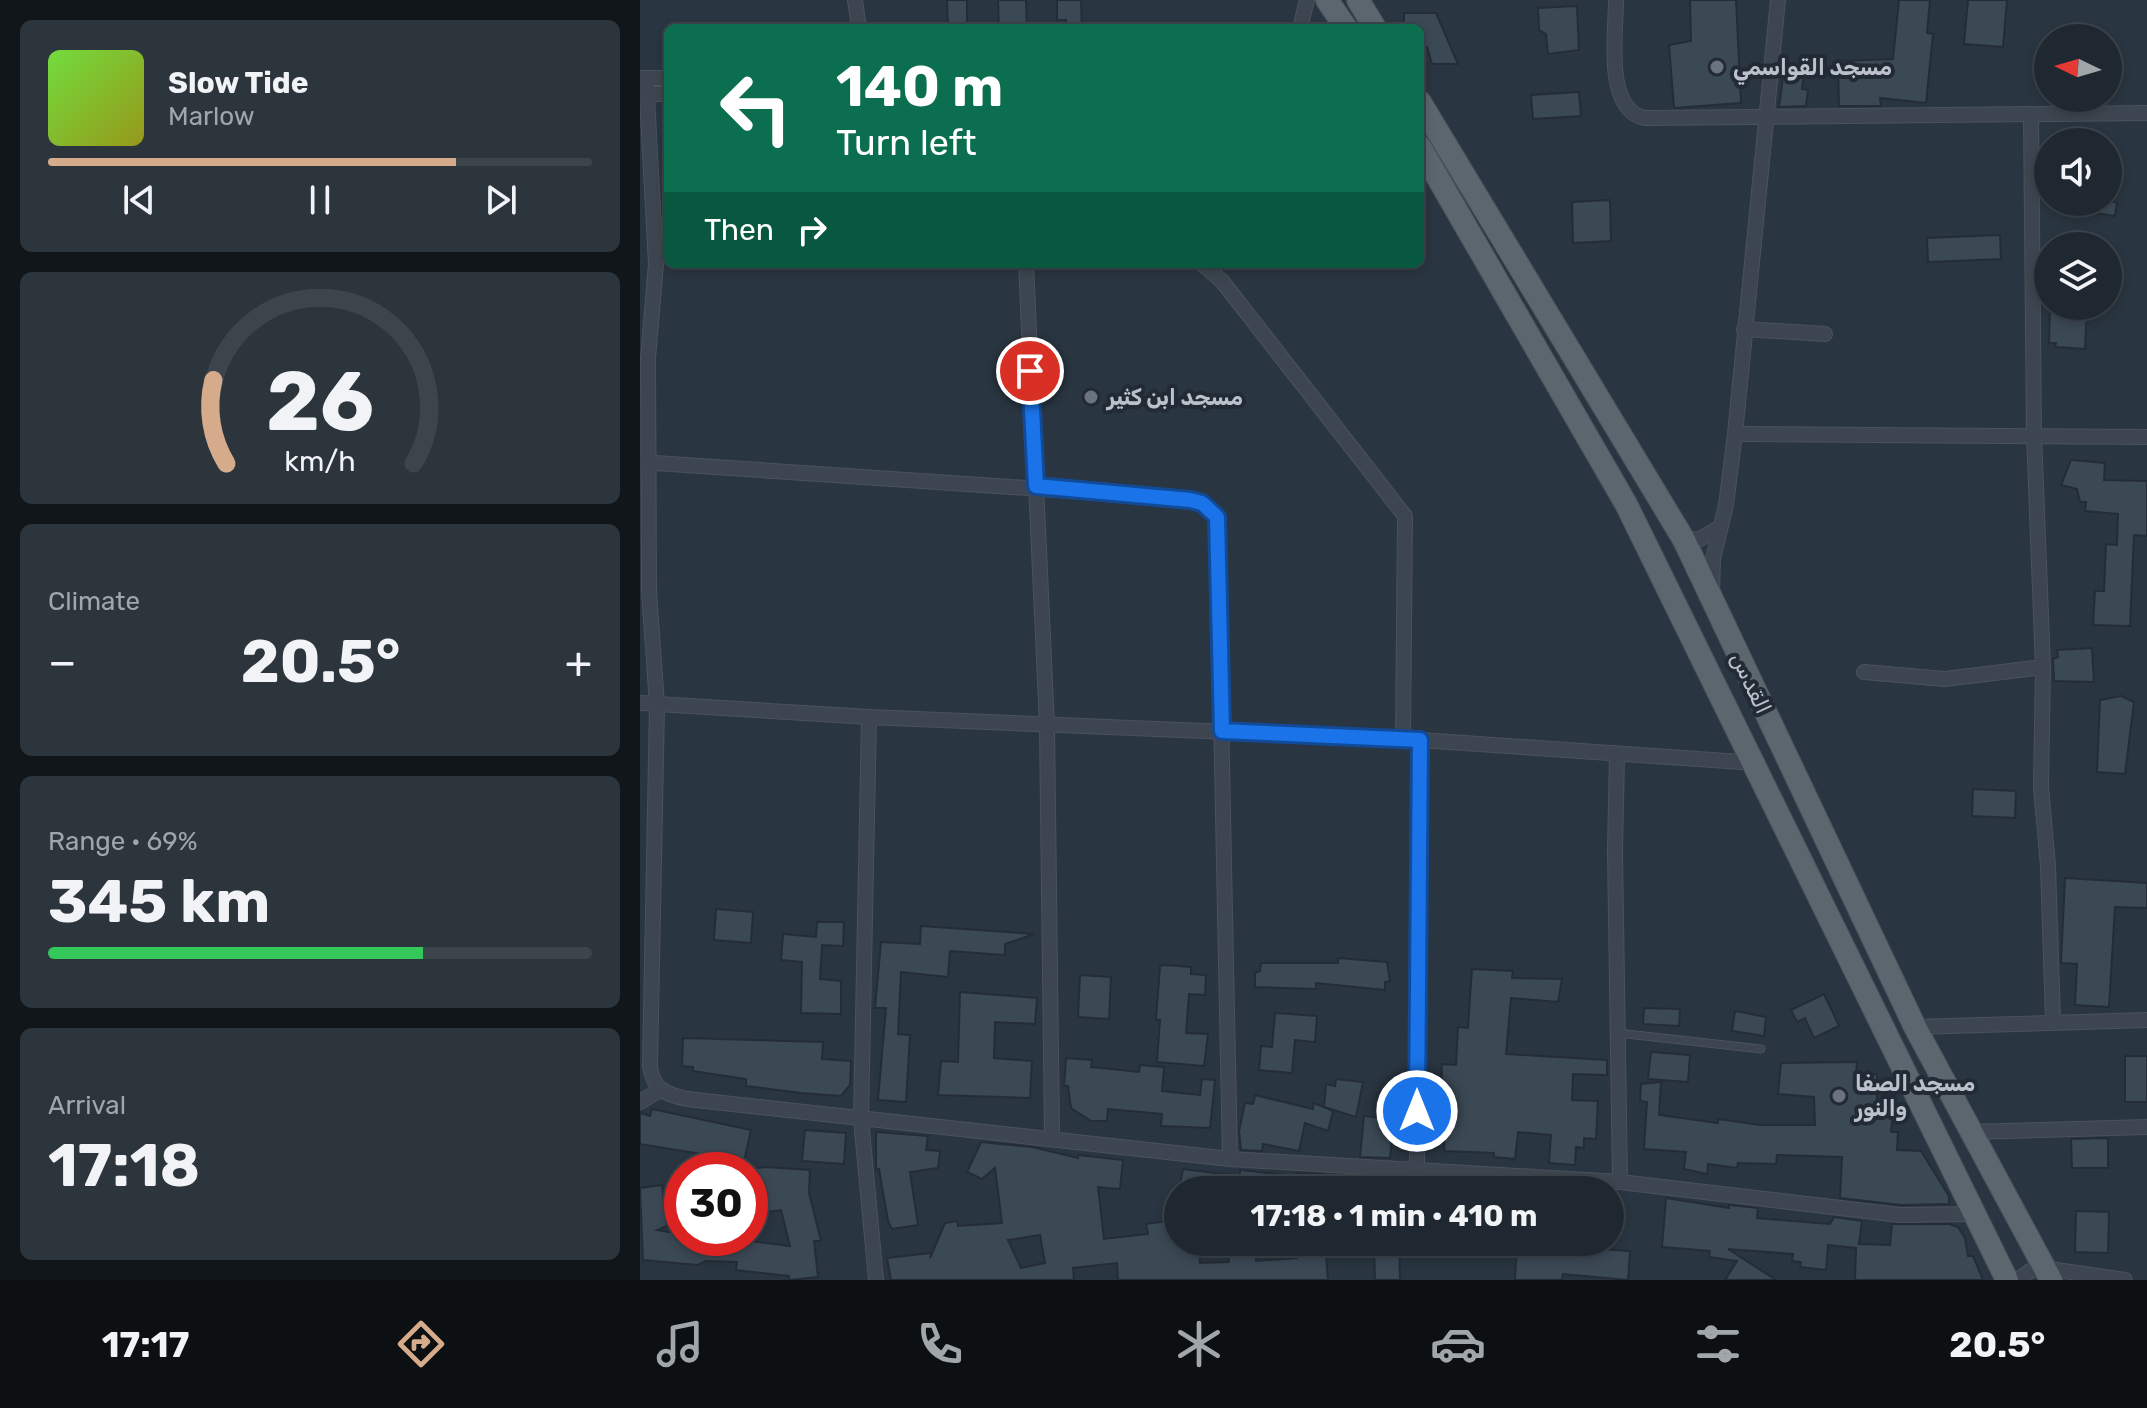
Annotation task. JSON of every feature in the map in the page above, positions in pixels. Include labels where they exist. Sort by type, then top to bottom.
[{"type":"main road","points":[[1327,0],[1343,24]]},
{"type":"main road","points":[[1365,1],[1374,24]]},
{"type":"main road","name":"القدس","points":[[1424,109],[1684,540],[1915,1027],[1968,1132],[2047,1274]]},
{"type":"main road","name":"القدس","points":[[1424,154],[1626,504],[1756,763],[2007,1280]]},
{"type":"street","points":[[855,0],[858,24]]},
{"type":"street","points":[[1301,24],[1307,0]]},
{"type":"street","points":[[1616,0],[1617,92],[1627,109],[1644,118],[2147,113]]},
{"type":"street","points":[[1712,599],[1713,559],[1735,434],[1778,0]]},
{"type":"street","points":[[664,78],[643,78],[656,264],[644,462],[657,705],[650,1067],[653,1081],[660,1090],[687,1099],[861,1119],[1052,1136],[1230,1159],[1498,1176]]},
{"type":"street","points":[[643,94],[664,94]]},
{"type":"street","points":[[2031,115],[2034,435],[2043,667],[2041,787],[2048,866],[2053,1021]]},
{"type":"street","points":[[1026,268],[1047,725],[1052,1136]]},
{"type":"street","points":[[1207,268],[1222,281],[1405,516],[1403,740]]},
{"type":"street","points":[[1744,329],[1825,334]]},
{"type":"street","points":[[1735,434],[2147,437]]},
{"type":"street","points":[[644,462],[1036,486],[1175,498],[1202,503],[1211,509],[1217,517],[1230,1159]]},
{"type":"street","points":[[1684,540],[1700,539],[1720,527]]},
{"type":"street","points":[[1864,672],[1945,679],[2043,667]]},
{"type":"street","points":[[640,703],[869,717],[1420,740],[1756,763]]},
{"type":"street","points":[[869,717],[861,1119],[876,1280]]},
{"type":"street","points":[[1417,1172],[1420,740]]},
{"type":"street","points":[[1617,755],[1616,1033],[1620,1176]]},
{"type":"street","points":[[1915,1027],[2147,1020]]},
{"type":"street","points":[[640,1102],[660,1090]]},
{"type":"street","points":[[1968,1132],[2147,1127]]},
{"type":"street","points":[[1624,1182],[1900,1215],[1974,1214]]},
{"type":"street","points":[[2018,1280],[2030,1271],[2125,1280]]},
{"type":"lane","points":[[1616,1033],[1761,1049]]},
{"type":"building","points":[[947,0],[967,0],[967,24],[948,24]]},
{"type":"building","points":[[998,0],[1026,0],[1027,24],[999,24]]},
{"type":"building","points":[[1057,0],[1081,0],[1082,24],[1066,24],[1066,20],[1057,20]]},
{"type":"building","points":[[1690,0],[1736,0],[1741,103],[1674,108],[1669,45],[1691,41]]},
{"type":"building","points":[[1899,0],[1930,0],[1927,33],[1933,34],[1926,103],[1880,98],[1881,106],[1839,106],[1838,61],[1893,59]]},
{"type":"building","points":[[1968,0],[2007,0],[2003,47],[1964,44]]},
{"type":"building","points":[[1577,6],[1579,50],[1548,54],[1546,34],[1539,30],[1538,8]]},
{"type":"building","points":[[1404,13],[1436,13],[1458,64],[1432,64],[1427,47],[1424,47],[1424,24],[1404,24]]},
{"type":"building","points":[[1784,70],[1804,73],[1802,89],[1808,90],[1806,106],[1779,107]]},
{"type":"building","points":[[1579,92],[1581,116],[1533,119],[1531,95]]},
{"type":"building","points":[[1610,200],[1611,241],[1573,243],[1572,202]]},
{"type":"building","points":[[2000,235],[2001,259],[1928,262],[1927,238]]},
{"type":"building","points":[[2050,320],[2086,320],[2085,349],[2055,347],[2056,343],[2049,343]]},
{"type":"building","points":[[2071,460],[2105,463],[2104,480],[2147,481],[2147,536],[2134,535],[2130,626],[2093,625],[2095,591],[2104,591],[2106,544],[2117,545],[2118,514],[2085,511],[2086,502],[2080,502],[2077,489],[2061,485]]},
{"type":"building","points":[[2092,648],[2094,682],[2054,681],[2053,659],[2058,657],[2057,650]]},
{"type":"building","points":[[2121,696],[2134,702],[2125,774],[2097,772],[2100,700]]},
{"type":"building","points":[[1973,789],[2016,791],[2015,818],[1972,816]]},
{"type":"building","points":[[2065,878],[2147,883],[2147,908],[2115,907],[2109,1007],[2075,1005],[2077,964],[2061,963]]},
{"type":"building","points":[[716,909],[753,912],[751,943],[714,940]]},
{"type":"building","points":[[817,922],[844,922],[843,946],[822,945],[820,979],[841,981],[841,1014],[801,1013],[802,962],[781,960],[783,934],[816,937]]},
{"type":"building","points":[[921,926],[1034,934],[1005,944],[1005,955],[950,951],[948,977],[901,972],[898,1034],[910,1035],[906,1102],[878,1100],[886,1008],[875,1008],[881,942],[920,944]]},
{"type":"building","points":[[1338,958],[1387,962],[1390,981],[1385,982],[1385,990],[1316,983],[1316,989],[1255,987],[1255,973],[1260,971],[1261,963],[1338,963]]},
{"type":"building","points":[[1160,966],[1191,967],[1191,974],[1206,975],[1205,995],[1189,994],[1186,1033],[1208,1034],[1204,1066],[1157,1062],[1160,1020],[1156,1020]]},
{"type":"building","points":[[1472,969],[1513,971],[1512,978],[1562,979],[1558,1002],[1511,998],[1506,1054],[1607,1060],[1607,1075],[1573,1074],[1572,1100],[1598,1101],[1596,1139],[1584,1138],[1584,1148],[1576,1147],[1575,1165],[1549,1163],[1551,1135],[1518,1132],[1515,1159],[1494,1157],[1494,1153],[1444,1151],[1447,1088],[1441,1088],[1442,1064],[1456,1065],[1458,1027],[1468,1028]]},
{"type":"building","points":[[1080,975],[1111,977],[1109,1019],[1078,1017]]},
{"type":"building","points":[[960,992],[1037,998],[1035,1024],[995,1022],[994,1058],[1032,1061],[1030,1098],[938,1095],[941,1061],[958,1062]]},
{"type":"building","points":[[1824,994],[1839,1026],[1814,1038],[1805,1018],[1797,1022],[1791,1010]]},
{"type":"building","points":[[1644,1008],[1680,1009],[1679,1026],[1643,1024]]},
{"type":"building","points":[[1735,1011],[1766,1017],[1764,1036],[1732,1031]]},
{"type":"building","points":[[1275,1013],[1317,1016],[1315,1042],[1295,1040],[1292,1073],[1259,1070],[1261,1046],[1272,1047]]},
{"type":"building","points":[[683,1038],[823,1042],[822,1059],[851,1061],[850,1085],[841,1096],[746,1086],[746,1079],[693,1071],[693,1067],[682,1066]]},
{"type":"building","points":[[1651,1052],[1690,1055],[1688,1082],[1648,1079]]},
{"type":"building","points":[[2125,1056],[2147,1056],[2147,1102],[2125,1102]]},
{"type":"building","points":[[1066,1058],[1092,1060],[1091,1067],[1139,1072],[1140,1065],[1164,1067],[1162,1091],[1200,1095],[1202,1079],[1215,1080],[1210,1128],[1161,1126],[1162,1114],[1108,1109],[1107,1121],[1091,1121],[1071,1108],[1068,1086],[1064,1086]]},
{"type":"building","points":[[1857,1062],[1856,1075],[1877,1074],[1877,1108],[1893,1109],[1891,1132],[1898,1132],[1897,1150],[1921,1151],[1949,1196],[1949,1204],[1901,1205],[1840,1198],[1842,1157],[1777,1155],[1776,1164],[1738,1163],[1737,1168],[1708,1164],[1707,1174],[1684,1169],[1686,1152],[1644,1149],[1647,1102],[1640,1101],[1641,1084],[1661,1082],[1659,1115],[1718,1123],[1718,1119],[1760,1125],[1815,1125],[1814,1097],[1778,1094],[1781,1063]]},
{"type":"building","points":[[1336,1079],[1363,1082],[1356,1117],[1324,1107],[1326,1084],[1335,1086]]},
{"type":"building","points":[[1255,1095],[1313,1109],[1314,1103],[1333,1111],[1328,1131],[1305,1123],[1299,1151],[1263,1144],[1262,1151],[1241,1150],[1239,1131],[1245,1103],[1253,1104]]},
{"type":"building","points":[[652,1109],[751,1130],[746,1152],[689,1152],[640,1144],[640,1113],[650,1116]]},
{"type":"building","points":[[1364,1116],[1383,1118],[1382,1124],[1393,1125],[1390,1158],[1360,1157]]},
{"type":"building","points":[[805,1130],[846,1133],[844,1164],[802,1161]]},
{"type":"building","points":[[876,1132],[928,1136],[926,1150],[940,1151],[938,1168],[910,1172],[918,1225],[892,1229],[888,1221],[879,1169],[876,1169]]},
{"type":"building","points":[[2108,1138],[2108,1168],[2072,1168],[2071,1139]]},
{"type":"building","points":[[981,1142],[1032,1147],[1078,1158],[1078,1155],[1123,1160],[1120,1189],[1098,1187],[1104,1239],[1148,1234],[1146,1224],[1164,1221],[1164,1256],[1200,1256],[1200,1263],[1229,1262],[1228,1256],[1256,1256],[1256,1261],[1326,1256],[1328,1280],[1118,1280],[1117,1263],[1073,1268],[1074,1280],[891,1280],[887,1258],[931,1253],[930,1258],[945,1223],[957,1221],[958,1226],[1002,1223],[995,1168],[982,1179],[967,1172]],"holes":[[[1040,1235],[1045,1263],[1021,1268],[1008,1240]]]},
{"type":"building","points":[[768,1167],[810,1170],[809,1193],[821,1241],[814,1241],[818,1277],[789,1280],[789,1276],[736,1270],[737,1262],[706,1261],[698,1265],[643,1260],[640,1188],[662,1185],[664,1227],[657,1230],[664,1231],[664,1256],[768,1256],[768,1243],[790,1246],[781,1210],[768,1212]]},
{"type":"building","points":[[1183,1169],[1240,1176],[1182,1176]]},
{"type":"building","points":[[1240,1170],[1296,1176],[1240,1176]]},
{"type":"building","points":[[1296,1173],[1322,1176],[1296,1176]]},
{"type":"building","points":[[1666,1198],[1729,1208],[1729,1205],[1758,1208],[1757,1218],[1830,1224],[1834,1217],[1862,1221],[1859,1244],[1890,1245],[1892,1224],[1949,1224],[1958,1227],[1965,1238],[1968,1256],[1973,1256],[1983,1280],[1855,1280],[1856,1248],[1828,1245],[1826,1270],[1800,1267],[1801,1262],[1792,1261],[1793,1254],[1728,1249],[1776,1280],[1725,1280],[1737,1261],[1709,1257],[1710,1251],[1662,1247]]},
{"type":"building","points":[[2076,1211],[2109,1212],[2108,1253],[2075,1252]]},
{"type":"building","points":[[1624,1251],[1630,1251],[1628,1280],[1563,1274],[1562,1280],[1515,1280],[1516,1256],[1624,1256]]},
{"type":"building","points":[[1374,1256],[1399,1256],[1400,1280],[1375,1280]]},
{"type":"place","name":"مسجد القواسمي","points":[[1717,67]]},
{"type":"place","name":"مسجد ابن كثير","points":[[1091,397]]},
{"type":"place","name":"مسجد الصفا والنور","points":[[1839,1096]]},
{"type":"route","points":[[1030,371],[1036,486],[1190,500],[1202,503],[1217,517],[1222,731],[1420,740],[1417,1111]]}]
